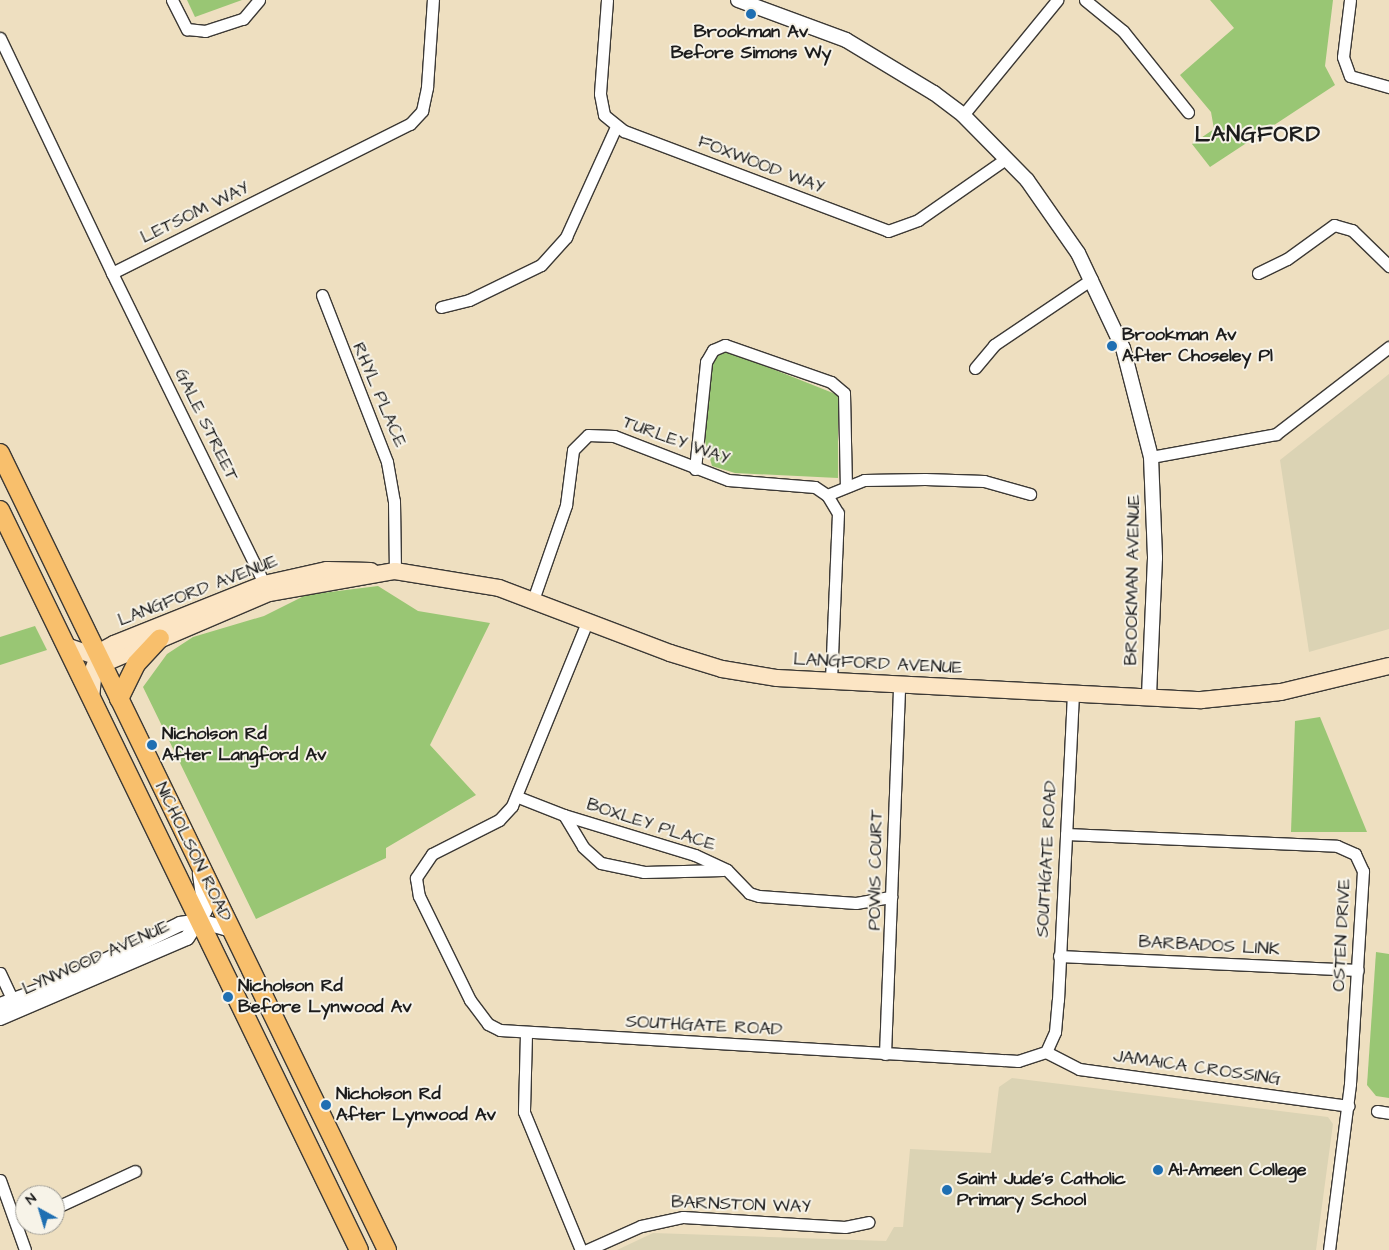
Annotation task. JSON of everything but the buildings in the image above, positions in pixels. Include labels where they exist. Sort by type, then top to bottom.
[{"type":"main road","name":"NICHOLSON ROAD","points":[[0,453],[387,1250]]},
{"type":"main road","name":"NICHOLSON ROAD","points":[[0,510],[359,1250]]},
{"type":"main road","name":"LANGFORD AVENUE","points":[[266,589],[110,661],[99,659],[103,650],[149,628],[266,589],[327,570],[395,571],[460,579],[533,600],[587,622],[722,669],[831,682],[1073,696],[1201,700],[1281,692],[1389,666]]},
{"type":"main road","points":[[119,699],[136,664],[160,638]]},
{"type":"main road","points":[[66,646],[99,659],[91,698]]},
{"type":"street","points":[[172,0],[187,29],[205,31],[243,19],[260,0]]},
{"type":"street","name":"LETSOM WAY","points":[[112,273],[410,124],[422,111],[427,87],[433,0]]},
{"type":"street","points":[[441,307],[469,300],[541,265],[566,237],[616,127],[604,115],[600,94],[608,0]]},
{"type":"street","name":"BROOKMAN AVENUE","points":[[738,0],[810,25],[870,52],[963,115],[1007,158],[1044,202],[1092,279],[1132,375],[1151,456],[1155,558],[1150,698]]},
{"type":"street","points":[[963,115],[1057,0]]},
{"type":"street","points":[[1088,0],[1124,31],[1188,112]]},
{"type":"street","points":[[1350,0],[1343,57],[1350,76],[1389,87]]},
{"type":"street","points":[[0,38],[112,273]]},
{"type":"street","name":"FOXWOOD WAY","points":[[616,127],[888,231],[918,220],[1007,158]]},
{"type":"street","points":[[1258,273],[1287,259],[1334,225],[1352,230],[1389,266]]},
{"type":"street","name":"GALE STREET","points":[[112,273],[266,589]]},
{"type":"street","points":[[975,368],[994,345],[1092,279]]},
{"type":"street","name":"RHYL PLACE","points":[[322,295],[387,462],[394,501],[395,571]]},
{"type":"street","points":[[695,469],[706,362],[713,350],[726,345],[832,382],[844,393],[846,485]]},
{"type":"street","points":[[1151,456],[1276,434],[1389,347]]},
{"type":"street","name":"TURLEY WAY","points":[[533,600],[566,505],[570,459],[579,440],[602,433],[728,480],[815,488],[827,495]]},
{"type":"street","points":[[831,682],[838,513],[827,495],[846,485],[864,480],[984,481],[1030,494]]},
{"type":"street","name":"SOUTHGATE ROAD","points":[[587,622],[518,797],[499,820],[432,854],[416,878],[419,896],[478,1013],[500,1030],[526,1034],[1018,1061],[1046,1052],[1055,1032],[1073,696]]},
{"type":"street","name":"POWIS COURT","points":[[885,1054],[899,686]]},
{"type":"street","name":"BOXLEY PLACE","points":[[518,797],[564,814],[695,855],[727,870],[749,893],[759,896],[856,903],[892,897]]},
{"type":"street","name":"BOXLEY PLACE","points":[[564,814],[583,848],[601,863],[644,872],[727,870]]},
{"type":"street","name":"OSTEN DRIVE","points":[[1066,834],[1337,846],[1355,854],[1363,871],[1358,970],[1348,1106],[1329,1250]]},
{"type":"street","points":[[199,862],[206,910],[200,921],[231,930]]},
{"type":"street","name":"LYNWOOD AVENUE","points":[[0,1018],[10,1006],[187,938],[200,921]]},
{"type":"street","name":"BARBADOS LINK","points":[[1059,956],[1358,970]]},
{"type":"street","points":[[0,973],[10,1006]]},
{"type":"street","points":[[526,1034],[524,1112],[581,1250]]},
{"type":"street","name":"JAMAICA CROSSING","points":[[1046,1052],[1078,1069],[1348,1106]]},
{"type":"street","points":[[1377,1111],[1389,1113]]},
{"type":"street","points":[[65,1203],[135,1171]]},
{"type":"street","points":[[0,1180],[15,1211]]},
{"type":"street","name":"BARNSTON WAY","points":[[587,1250],[641,1226],[682,1217],[844,1227],[868,1222]]},
{"type":"street","points":[[23,1235],[25,1250]]},
{"type":"shaded area","points":[[1389,374],[1389,629],[1309,652],[1280,460]]},
{"type":"shaded area","name":"Al-Ameen College","points":[[1012,1078],[1328,1117],[1333,1124],[1316,1250],[617,1250],[653,1233],[886,1241],[894,1227],[903,1227],[910,1149],[991,1153],[999,1087]]},
{"type":"green space","points":[[187,0],[242,0],[195,17]]},
{"type":"green space","points":[[1210,0],[1333,0],[1325,66],[1335,85],[1210,167],[1192,144],[1214,129],[1211,112],[1180,75],[1234,28]]},
{"type":"green space","points":[[722,349],[838,395],[838,478],[735,473],[712,466],[705,441],[711,359]]},
{"type":"green space","points":[[378,586],[418,611],[490,623],[430,745],[476,795],[386,848],[386,858],[256,919],[143,687],[167,654],[193,637],[264,616],[306,595]]},
{"type":"green space","points":[[35,626],[47,650],[0,665],[0,637]]},
{"type":"green space","points":[[1320,717],[1367,832],[1291,832],[1295,721]]},
{"type":"green space","points":[[1376,952],[1389,954],[1389,1098],[1376,1096],[1367,1085]]},
{"type":"place","name":"Brookman Av Before Simons Wy","points":[[751,14]]},
{"type":"place","name":"Brookman Av After Choseley Pl","points":[[1112,346]]},
{"type":"place","name":"Nicholson Rd After Langford Av","points":[[152,745]]},
{"type":"place","name":"Nicholson Rd Before Lynwood Av","points":[[228,997]]},
{"type":"place","name":"Nicholson Rd After Lynwood Av","points":[[326,1105]]},
{"type":"place","name":"Al-Ameen College","points":[[1158,1170]]},
{"type":"place","name":"Saint Jude's Catholic Primary School","points":[[947,1190]]},
{"type":"district","name":"LANGFORD","points":[[1258,135]]}]
